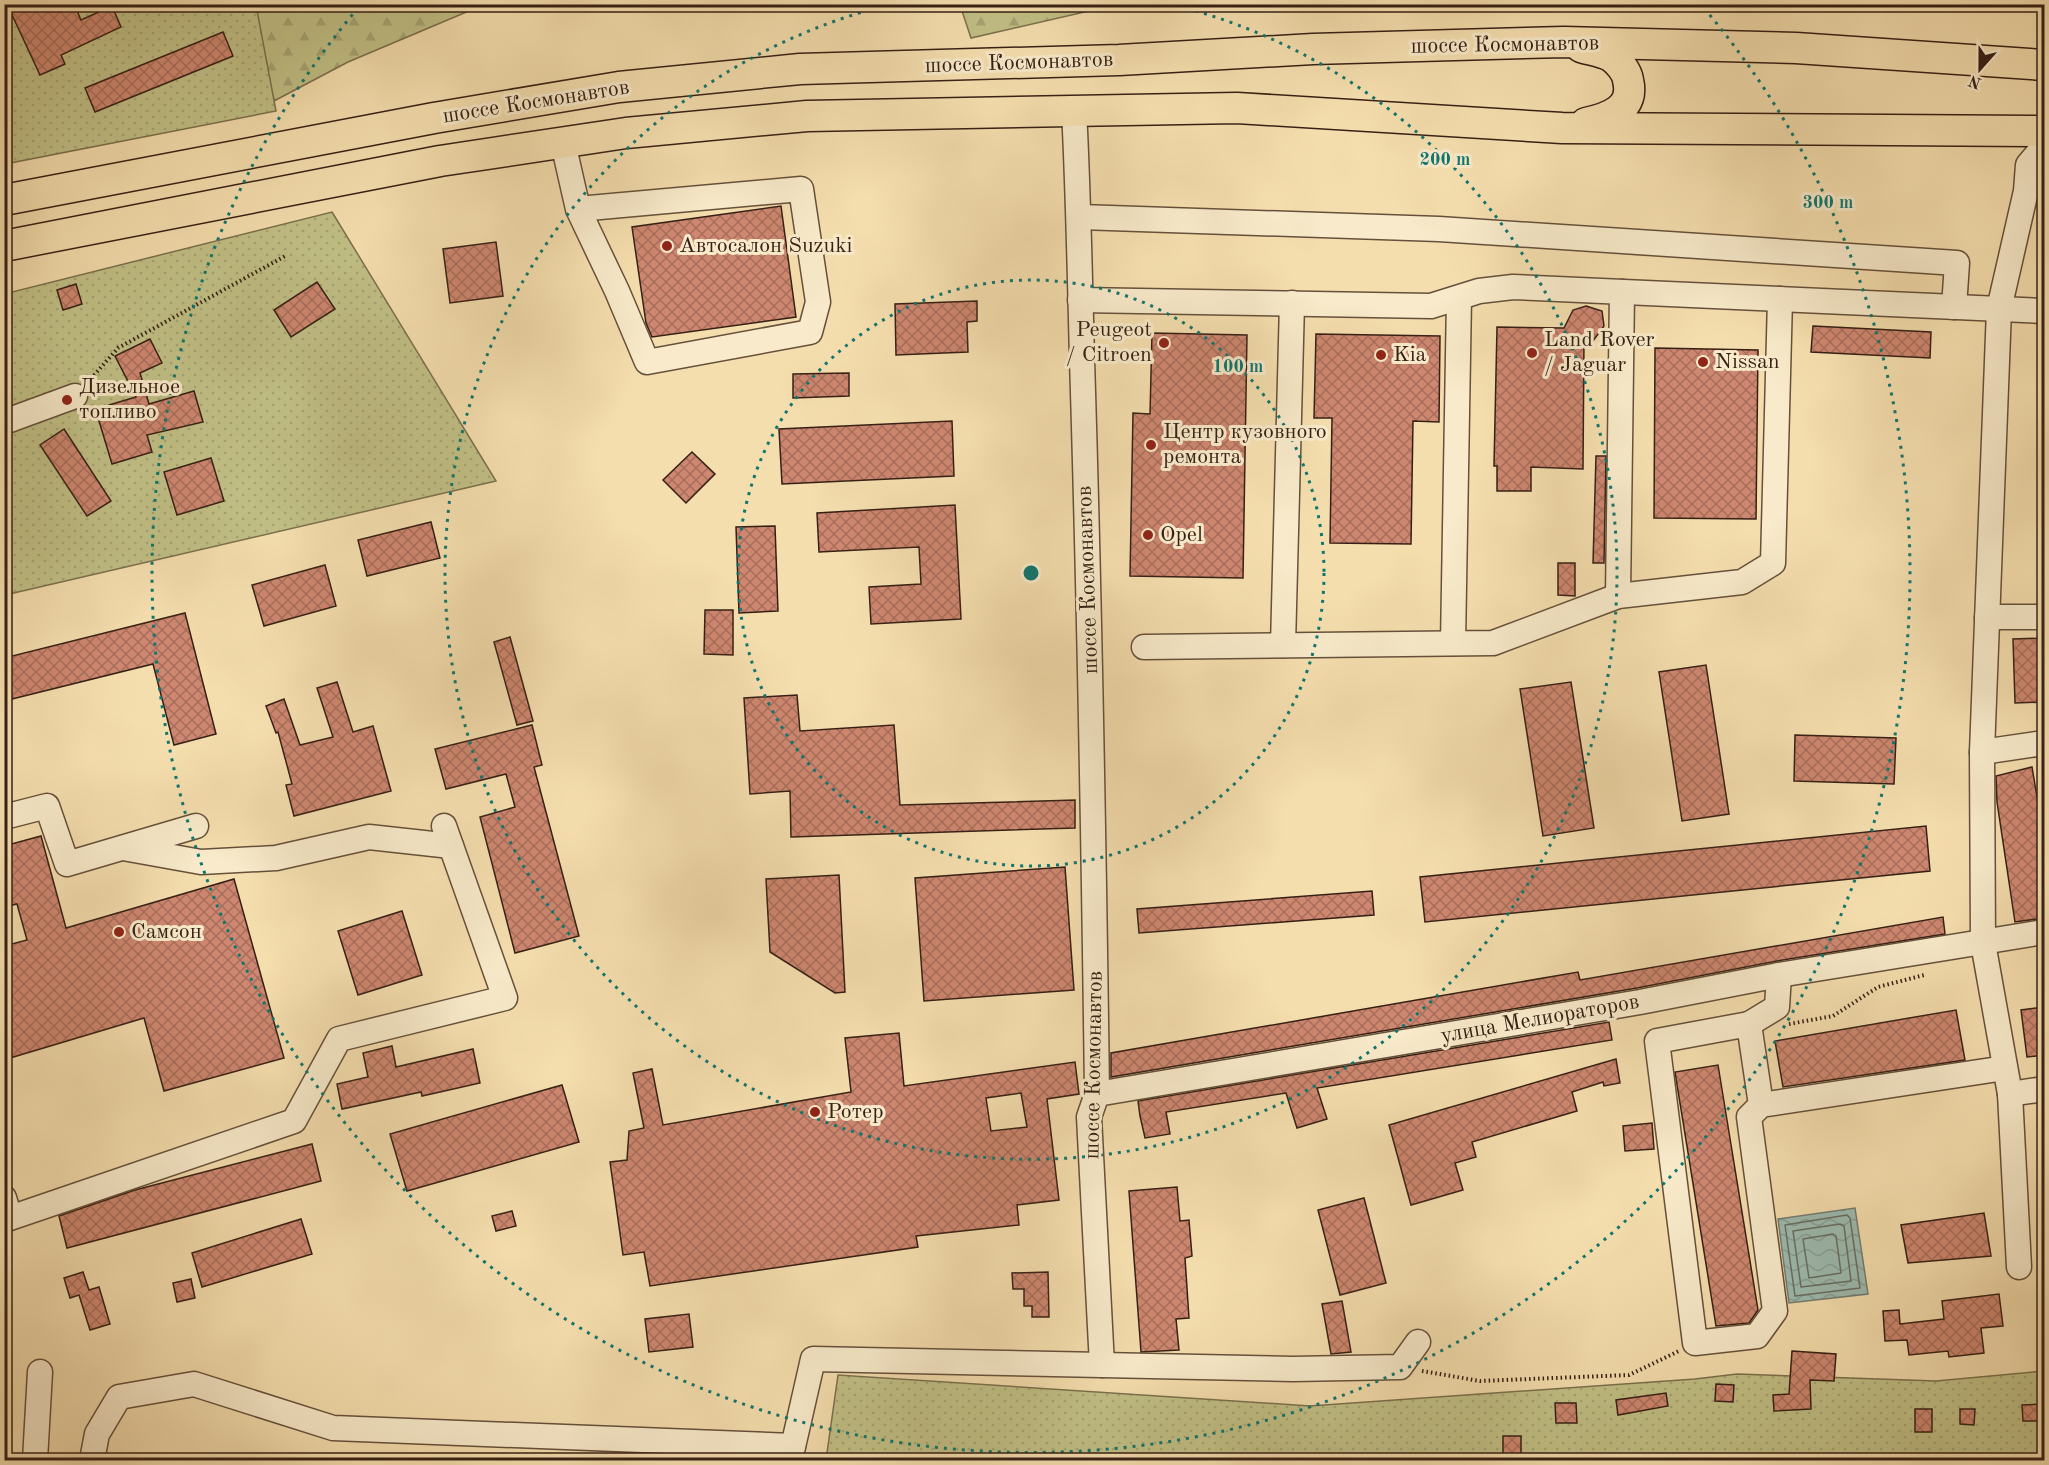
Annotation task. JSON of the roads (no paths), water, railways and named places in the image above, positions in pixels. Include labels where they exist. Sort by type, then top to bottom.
[{"type":"main road","name":"шоссе Космонавтов","points":[[4,200],[434,118],[619,87],[800,69],[1119,60],[1313,50],[1564,42],[1796,48],[2044,65]]},
{"type":"main road","points":[[1563,128],[1605,118],[1625,105],[1631,90],[1627,74],[1612,57],[1564,42]]},
{"type":"main road","name":"шоссе Космонавтов","points":[[4,246],[440,161],[626,133],[807,116],[1237,108],[1563,128],[2044,131]]},
{"type":"street","name":"шоссе Космонавтов","points":[[1074,110],[1080,217],[1080,300],[1091,664],[1097,1094],[1089,1117],[1102,1365]]},
{"type":"street","points":[[2000,131],[2020,148],[2028,165],[2035,194],[1998,309],[1982,752],[1983,943],[2010,1094],[2019,1267]]},
{"type":"street","points":[[563,143],[578,209],[617,291],[647,362],[810,332],[818,302],[801,189],[578,209]]},
{"type":"street","points":[[2028,165],[2044,146]]},
{"type":"street","points":[[1080,217],[1439,229],[1957,263],[1954,307]]},
{"type":"street","points":[[1080,300],[1431,306],[1479,291],[1512,287],[2044,311]]},
{"type":"street","points":[[1618,596],[1622,292]]},
{"type":"street","points":[[1453,643],[1459,298]]},
{"type":"street","points":[[1144,647],[1493,643],[1618,596],[1742,582],[1773,563],[1780,299]]},
{"type":"street","points":[[1283,645],[1292,303]]},
{"type":"street","points":[[4,422],[75,396]]},
{"type":"street","points":[[1987,617],[2044,616]]},
{"type":"street","points":[[1982,752],[2044,743]]},
{"type":"street","points":[[4,817],[47,806],[67,864],[196,826]]},
{"type":"street","points":[[4,1198],[10,1218],[294,1121],[339,1039],[505,998],[447,836],[369,837],[276,858],[201,862],[123,848]]},
{"type":"street","name":"улица Мелиораторов","points":[[1097,1094],[1640,1002],[1779,975],[2044,932]]},
{"type":"street","points":[[1779,975],[1777,1007],[1749,1024],[1761,1105],[2005,1068]]},
{"type":"street","name":"улица Мелиораторов","points":[[1749,1024],[1657,1041],[1695,1343],[1757,1336],[1775,1311],[1749,1117],[1761,1105]]},
{"type":"street","points":[[2010,1094],[2044,1089]]},
{"type":"street","points":[[92,1461],[97,1434],[119,1397],[194,1384],[333,1428],[791,1453],[813,1359],[1293,1370],[1400,1367],[1418,1342]]},
{"type":"street","points":[[35,1461],[40,1372]]},
{"type":"water","points":[[1855,1208],[1868,1294],[1789,1303],[1778,1219]]},
{"type":"place","name":"Автосалон Suzuki","points":[[667,246]]},
{"type":"place","name":"Peugeot / Citroen","points":[[1164,343]]},
{"type":"place","name":"Land Rover / Jaguar","points":[[1532,353]]},
{"type":"place","name":"Kia","points":[[1381,355]]},
{"type":"place","name":"Nissan","points":[[1703,362]]},
{"type":"place","name":"Дизельное топливо","points":[[67,400]]},
{"type":"place","name":"Центр кузовного ремонта","points":[[1151,445]]},
{"type":"place","name":"Opel","points":[[1148,535]]},
{"type":"place","name":"Самсон","points":[[119,932]]},
{"type":"place","name":"Ротер","points":[[815,1112]]}]
